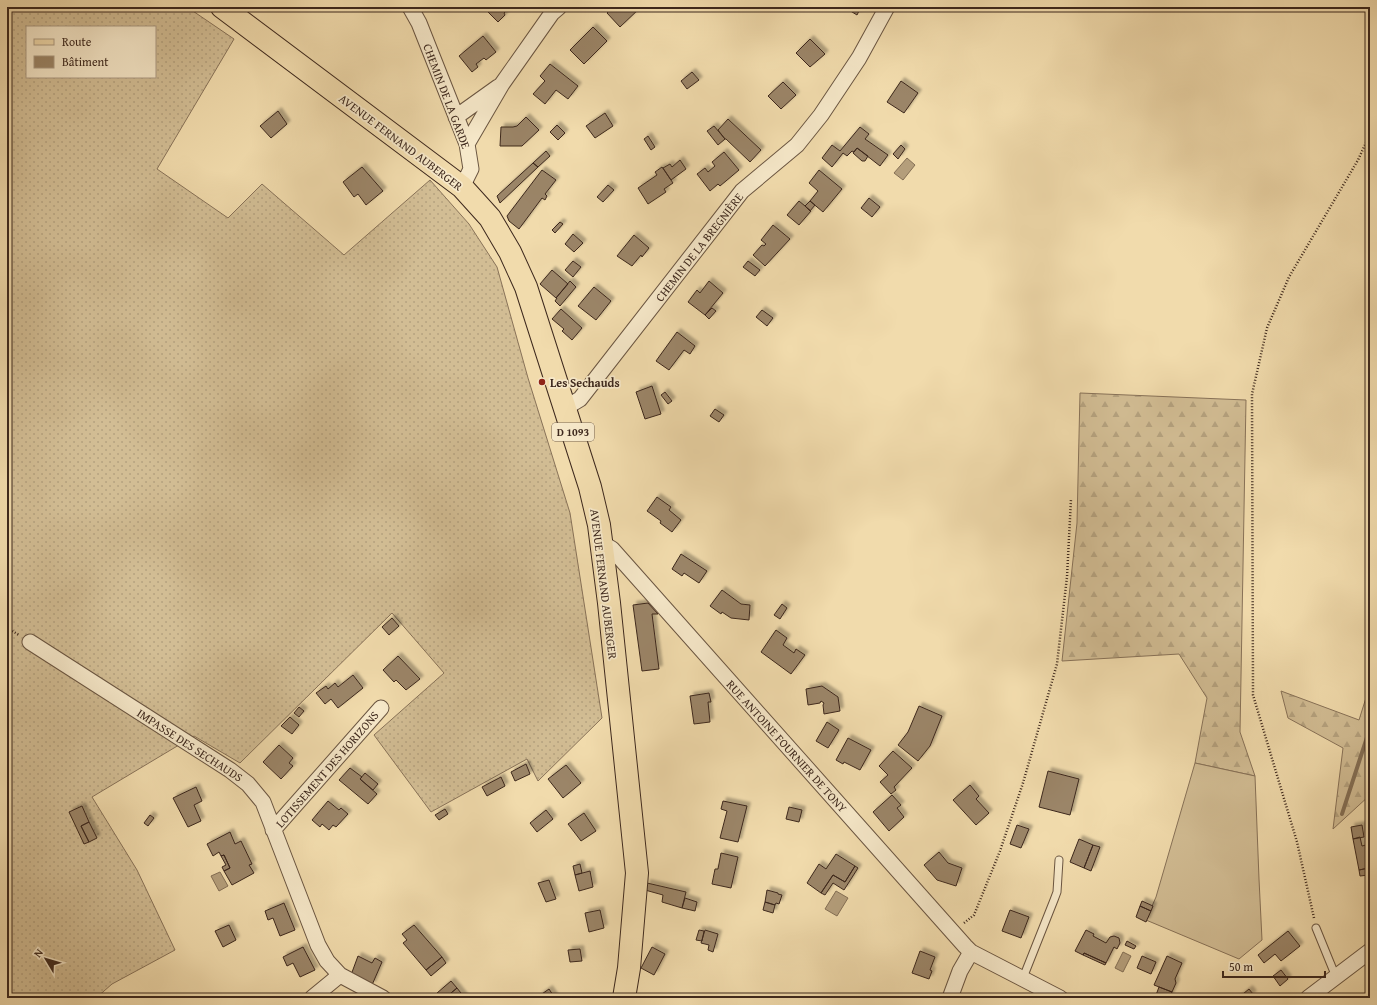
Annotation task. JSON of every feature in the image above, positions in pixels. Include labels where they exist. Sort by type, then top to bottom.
[{"type":"main road","name":"AVENUE FERNAND AUBERGER","points":[[222,7],[462,187],[490,218],[513,259],[526,287],[590,487],[602,543],[637,873],[629,968],[624,998]]},
{"type":"street","name":"CHEMIN DE LA GARDE","points":[[410,7],[419,23],[467,144],[471,169],[462,187]]},
{"type":"street","points":[[467,144],[502,84],[552,13],[559,7]]},
{"type":"street","name":"CHEMIN DE LA BREGNIÈRE","points":[[565,408],[580,399],[742,191],[797,145],[817,121],[859,58],[887,7]]},
{"type":"street","points":[[456,117],[502,84]]},
{"type":"street","name":"RUE ANTOINE FOURNIER DE TONY","points":[[602,543],[612,549],[965,946],[972,952],[1060,998]]},
{"type":"street","name":"IMPASSE DES SECHAUDS","points":[[30,642],[240,777],[248,784],[263,802],[318,945],[327,962],[340,975],[383,998]]},
{"type":"street","name":"LOTISSEMENT DES HORIZONS","points":[[273,830],[381,708]]},
{"type":"street","points":[[1308,998],[1370,951]]},
{"type":"street","points":[[950,998],[960,971],[972,952]]},
{"type":"street","points":[[312,998],[340,975]]},
{"type":"lane","points":[[1023,978],[1057,892],[1059,860]]},
{"type":"lane","points":[[1316,928],[1336,977]]},
{"type":"path","points":[[1316,928],[1297,842],[1253,694],[1252,394],[1267,328],[1289,277],[1358,160],[1370,134]]},
{"type":"path","points":[[950,930],[966,922],[974,915],[1000,851],[1023,783],[1057,664],[1067,577],[1072,499]]},
{"type":"green space","points":[[7,7],[187,7],[234,39],[157,169],[228,218],[262,184],[344,255],[430,180],[469,224],[497,267],[528,378],[570,513],[602,718],[538,781],[527,759],[431,812],[374,735],[444,673],[392,613],[240,763],[194,736],[92,797],[137,870],[175,950],[112,984],[96,998],[7,998]]},
{"type":"green space","points":[[1080,393],[1246,400],[1240,732],[1255,776],[1195,763],[1207,698],[1179,654],[1062,661],[1077,523]]},
{"type":"green space","points":[[1370,685],[1370,795],[1333,829],[1343,748],[1288,718],[1281,691],[1359,720]]},
{"type":"green space","points":[[1195,763],[1255,776],[1262,940],[1239,959],[1146,920],[1156,897]]},
{"type":"shaded area","points":[[907,158],[915,165],[903,180],[894,173]]},
{"type":"shaded area","points":[[220,872],[228,886],[219,891],[211,876]]},
{"type":"shaded area","points":[[836,891],[848,898],[837,916],[825,909]]},
{"type":"shaded area","points":[[1123,952],[1131,956],[1123,972],[1115,968]]},
{"type":"building","points":[[489,7],[513,7],[510,10],[509,8],[504,13],[505,15],[498,22],[486,10]]},
{"type":"building","points":[[613,7],[641,7],[620,27],[607,13]]},
{"type":"building","points":[[844,7],[861,7],[857,15]]},
{"type":"building","points":[[593,27],[607,41],[584,64],[570,50]]},
{"type":"building","points":[[483,36],[496,52],[486,60],[484,58],[476,64],[478,67],[472,72],[459,56]]},
{"type":"building","points":[[810,39],[825,54],[810,67],[796,53]]},
{"type":"building","points":[[550,64],[578,86],[568,99],[556,90],[545,104],[533,94],[545,81],[540,76]]},
{"type":"building","points":[[692,72],[699,80],[687,89],[681,81]]},
{"type":"building","points":[[901,81],[918,93],[904,113],[887,102]]},
{"type":"building","points":[[783,82],[796,95],[781,109],[768,96]]},
{"type":"building","points":[[278,111],[287,124],[271,138],[260,126]]},
{"type":"building","points":[[605,113],[613,126],[595,138],[586,126]]},
{"type":"building","points":[[526,117],[539,130],[522,146],[500,146],[501,127],[517,126]]},
{"type":"building","points":[[728,119],[761,150],[750,162],[725,139],[718,130]]},
{"type":"building","points":[[557,125],[565,133],[558,140],[550,132]]},
{"type":"building","points":[[714,126],[725,139],[718,145],[707,131]]},
{"type":"building","points":[[860,127],[869,134],[865,139],[888,155],[880,166],[857,148],[854,152],[852,151],[847,156],[843,153],[832,167],[822,158],[832,145],[840,151]]},
{"type":"building","points":[[648,136],[655,147],[651,150],[644,139]]},
{"type":"building","points":[[901,145],[905,149],[898,159],[893,154]]},
{"type":"building","points":[[857,148],[868,156],[865,161],[862,161],[853,153]]},
{"type":"building","points":[[546,151],[550,156],[538,167],[533,163]]},
{"type":"building","points":[[724,152],[739,170],[720,186],[718,184],[710,191],[697,174],[705,168],[708,172],[715,166],[712,162]]},
{"type":"building","points":[[680,160],[686,169],[671,180],[663,168],[670,164],[672,167]]},
{"type":"building","points":[[533,163],[538,167],[500,203],[497,196]]},
{"type":"building","points":[[362,167],[383,191],[366,205],[358,194],[354,197],[343,182]]},
{"type":"building","points":[[662,167],[673,183],[664,189],[666,192],[648,204],[638,188],[657,175],[655,172]]},
{"type":"building","points":[[542,170],[556,180],[545,194],[547,196],[545,200],[542,198],[519,229],[509,221],[507,216]]},
{"type":"building","points":[[819,170],[842,189],[823,212],[810,201],[818,191],[809,183]]},
{"type":"building","points":[[608,185],[614,190],[603,202],[597,197]]},
{"type":"building","points":[[869,198],[880,207],[872,217],[861,208]]},
{"type":"building","points":[[799,201],[811,211],[799,225],[787,215]]},
{"type":"building","points":[[810,201],[815,205],[810,211],[805,206]]},
{"type":"building","points":[[560,222],[563,224],[555,233],[552,230]]},
{"type":"building","points":[[773,225],[790,239],[765,266],[753,255],[762,245],[764,246],[766,244],[761,240]]},
{"type":"building","points":[[573,234],[583,243],[574,252],[565,244]]},
{"type":"building","points":[[634,235],[649,248],[632,266],[617,256]]},
{"type":"building","points":[[573,261],[581,267],[573,277],[565,270]]},
{"type":"building","points":[[748,261],[760,270],[755,276],[743,267]]},
{"type":"building","points":[[552,270],[568,284],[556,298],[540,284]]},
{"type":"building","points":[[570,281],[576,287],[560,306],[555,301],[556,298]]},
{"type":"building","points":[[709,281],[723,293],[705,315],[688,302],[697,290],[700,293]]},
{"type":"building","points":[[594,287],[611,301],[596,320],[578,306]]},
{"type":"building","points":[[712,308],[716,311],[709,319],[705,315]]},
{"type":"building","points":[[561,309],[582,328],[572,340],[562,331],[564,329],[552,319]]},
{"type":"building","points":[[762,310],[773,318],[767,326],[756,317]]},
{"type":"building","points":[[677,332],[695,346],[690,354],[684,350],[669,370],[656,361]]},
{"type":"building","points":[[652,386],[661,414],[645,419],[636,392]]},
{"type":"building","points":[[665,392],[672,401],[668,404],[661,395]]},
{"type":"building","points":[[715,409],[724,415],[719,422],[710,416]]},
{"type":"building","points":[[657,497],[671,507],[669,510],[681,520],[672,532],[660,523],[661,521],[647,511]]},
{"type":"building","points":[[681,554],[707,571],[699,583],[684,573],[682,576],[672,569]]},
{"type":"building","points":[[722,590],[741,604],[750,605],[749,620],[731,618],[722,612],[721,614],[710,606]]},
{"type":"building","points":[[648,603],[658,614],[652,614],[659,669],[642,671],[633,605]]},
{"type":"building","points":[[782,604],[787,608],[780,619],[774,615]]},
{"type":"building","points":[[392,618],[399,626],[389,635],[382,627]]},
{"type":"building","points":[[776,630],[787,638],[783,645],[794,653],[796,649],[805,655],[791,674],[761,652]]},
{"type":"building","points":[[398,656],[420,679],[406,690],[396,680],[394,682],[383,670]]},
{"type":"building","points":[[353,675],[363,688],[338,708],[331,699],[325,704],[316,693],[326,686],[328,689],[335,683],[338,687]]},
{"type":"building","points":[[822,686],[838,697],[840,711],[824,714],[824,703],[821,701],[820,703],[808,705],[806,689]]},
{"type":"building","points":[[709,693],[711,702],[708,702],[710,722],[694,724],[690,696]]},
{"type":"building","points":[[919,706],[942,716],[930,746],[918,761],[898,745],[908,732]]},
{"type":"building","points":[[299,707],[304,711],[299,717],[294,713]]},
{"type":"building","points":[[290,717],[299,725],[292,734],[281,726]]},
{"type":"building","points":[[827,722],[839,730],[828,748],[816,741]]},
{"type":"building","points":[[848,738],[871,750],[860,770],[844,762],[843,764],[836,760]]},
{"type":"building","points":[[279,745],[293,758],[289,763],[293,766],[281,779],[263,762]]},
{"type":"building","points":[[893,751],[912,768],[894,787],[896,790],[891,794],[880,782],[888,775],[879,766]]},
{"type":"building","points":[[526,764],[530,774],[515,781],[511,772]]},
{"type":"building","points":[[566,765],[581,783],[563,798],[548,779]]},
{"type":"building","points":[[350,768],[362,777],[360,779],[377,794],[368,804],[339,780]]},
{"type":"building","points":[[1048,771],[1079,779],[1070,815],[1039,807]]},
{"type":"building","points":[[365,773],[378,784],[373,790],[360,779]]},
{"type":"building","points":[[501,777],[505,786],[487,796],[482,787]]},
{"type":"building","points":[[970,785],[979,796],[976,799],[989,813],[976,825],[953,800]]},
{"type":"building","points":[[196,787],[202,801],[194,805],[201,821],[188,827],[173,798]]},
{"type":"building","points":[[892,795],[901,805],[897,808],[904,817],[889,831],[873,812]]},
{"type":"building","points":[[328,801],[339,810],[341,808],[348,814],[336,827],[333,825],[329,830],[322,824],[320,827],[312,820]]},
{"type":"building","points":[[723,801],[747,806],[738,842],[720,838],[727,811],[721,809]]},
{"type":"building","points":[[82,806],[89,822],[81,826],[89,842],[84,844],[69,812]]},
{"type":"building","points":[[789,807],[802,810],[799,822],[786,819]]},
{"type":"building","points":[[445,809],[448,814],[439,820],[435,815]]},
{"type":"building","points":[[546,810],[553,819],[537,832],[530,823]]},
{"type":"building","points":[[584,813],[596,831],[581,841],[568,824]]},
{"type":"building","points":[[150,815],[154,818],[148,826],[144,823]]},
{"type":"building","points":[[89,822],[97,838],[89,842],[81,826]]},
{"type":"building","points":[[1017,825],[1029,829],[1021,848],[1010,844]]},
{"type":"building","points":[[1362,825],[1364,837],[1353,839],[1351,827]]},
{"type":"building","points":[[230,832],[235,844],[241,841],[252,864],[249,865],[254,873],[232,885],[224,871],[230,868],[224,855],[221,856],[219,852],[213,856],[207,844]]},
{"type":"building","points":[[1360,837],[1362,846],[1370,844],[1370,864],[1368,864],[1369,868],[1359,870],[1353,839]]},
{"type":"building","points":[[1079,839],[1093,845],[1084,868],[1070,862]]},
{"type":"building","points":[[1093,845],[1100,847],[1091,871],[1084,868]]},
{"type":"building","points":[[939,852],[948,863],[962,868],[956,886],[937,880],[924,865]]},
{"type":"building","points":[[721,853],[738,857],[731,888],[712,884],[715,869],[718,869]]},
{"type":"building","points":[[836,854],[855,866],[845,882],[833,875],[821,893],[807,883],[819,864],[826,869]]},
{"type":"building","points":[[224,855],[230,868],[224,871],[222,867],[226,865],[221,856]]},
{"type":"building","points":[[580,864],[582,873],[575,875],[573,866]]},
{"type":"building","points":[[855,866],[858,868],[844,890],[833,883],[825,895],[821,893],[833,875],[845,882]]},
{"type":"building","points":[[1368,868],[1369,875],[1360,876],[1359,870]]},
{"type":"building","points":[[590,871],[593,887],[579,891],[575,875]]},
{"type":"building","points":[[549,880],[556,899],[546,902],[538,883]]},
{"type":"building","points":[[647,883],[686,892],[682,908],[662,902],[663,895],[645,890]]},
{"type":"building","points":[[767,890],[782,895],[779,904],[776,903],[775,905],[765,902]]},
{"type":"building","points":[[685,898],[697,902],[695,911],[682,908]]},
{"type":"building","points":[[1142,901],[1153,906],[1151,911],[1140,906]]},
{"type":"building","points":[[765,902],[775,905],[773,913],[763,910]]},
{"type":"building","points":[[284,903],[295,930],[280,936],[273,918],[268,920],[265,911]]},
{"type":"building","points":[[1140,906],[1151,911],[1146,922],[1136,917]]},
{"type":"building","points":[[600,910],[604,928],[589,932],[585,913]]},
{"type":"building","points":[[1010,910],[1029,917],[1021,938],[1002,931]]},
{"type":"building","points":[[229,925],[236,940],[223,947],[215,931]]},
{"type":"building","points":[[414,925],[442,957],[426,970],[403,943],[407,940],[402,934]]},
{"type":"building","points":[[699,930],[704,931],[702,941],[696,940]]},
{"type":"building","points":[[705,930],[718,934],[713,952],[708,950],[709,945],[701,943]]},
{"type":"building","points":[[1086,930],[1094,934],[1093,936],[1106,943],[1110,937],[1114,936],[1119,938],[1120,943],[1117,949],[1114,947],[1106,963],[1084,953],[1083,955],[1075,951]]},
{"type":"building","points":[[1288,931],[1300,946],[1281,961],[1275,954],[1264,963],[1258,955]]},
{"type":"building","points":[[1127,941],[1136,946],[1134,949],[1125,945]]},
{"type":"building","points":[[303,947],[315,970],[300,977],[293,963],[287,966],[283,957]]},
{"type":"building","points":[[652,947],[665,954],[654,975],[641,968]]},
{"type":"building","points":[[580,949],[582,961],[570,962],[568,950]]},
{"type":"building","points":[[920,951],[935,957],[930,970],[932,971],[929,979],[912,973]]},
{"type":"building","points":[[1084,953],[1106,963],[1105,965],[1083,955]]},
{"type":"building","points":[[358,956],[372,963],[375,958],[382,962],[372,985],[351,975]]},
{"type":"building","points":[[1142,956],[1156,962],[1151,974],[1137,968]]},
{"type":"building","points":[[1167,956],[1182,963],[1175,979],[1176,983],[1172,992],[1154,985]]},
{"type":"building","points":[[442,957],[446,963],[431,976],[426,970]]},
{"type":"building","points":[[1281,970],[1288,979],[1280,986],[1273,976]]},
{"type":"building","points":[[451,981],[457,988],[445,998],[441,998],[437,993]]},
{"type":"building","points":[[1159,987],[1172,992],[1169,998],[1162,998],[1156,995]]},
{"type":"building","points":[[457,988],[465,998],[445,998]]},
{"type":"building","points":[[549,989],[555,998],[541,998],[539,996]]},
{"type":"building","points":[[1249,989],[1253,994],[1248,998],[1238,998]]},
{"type":"waterway","points":[[1342,814],[1370,728]]},
{"type":"place","name":"Les Sechauds","points":[[542,382]]}]
